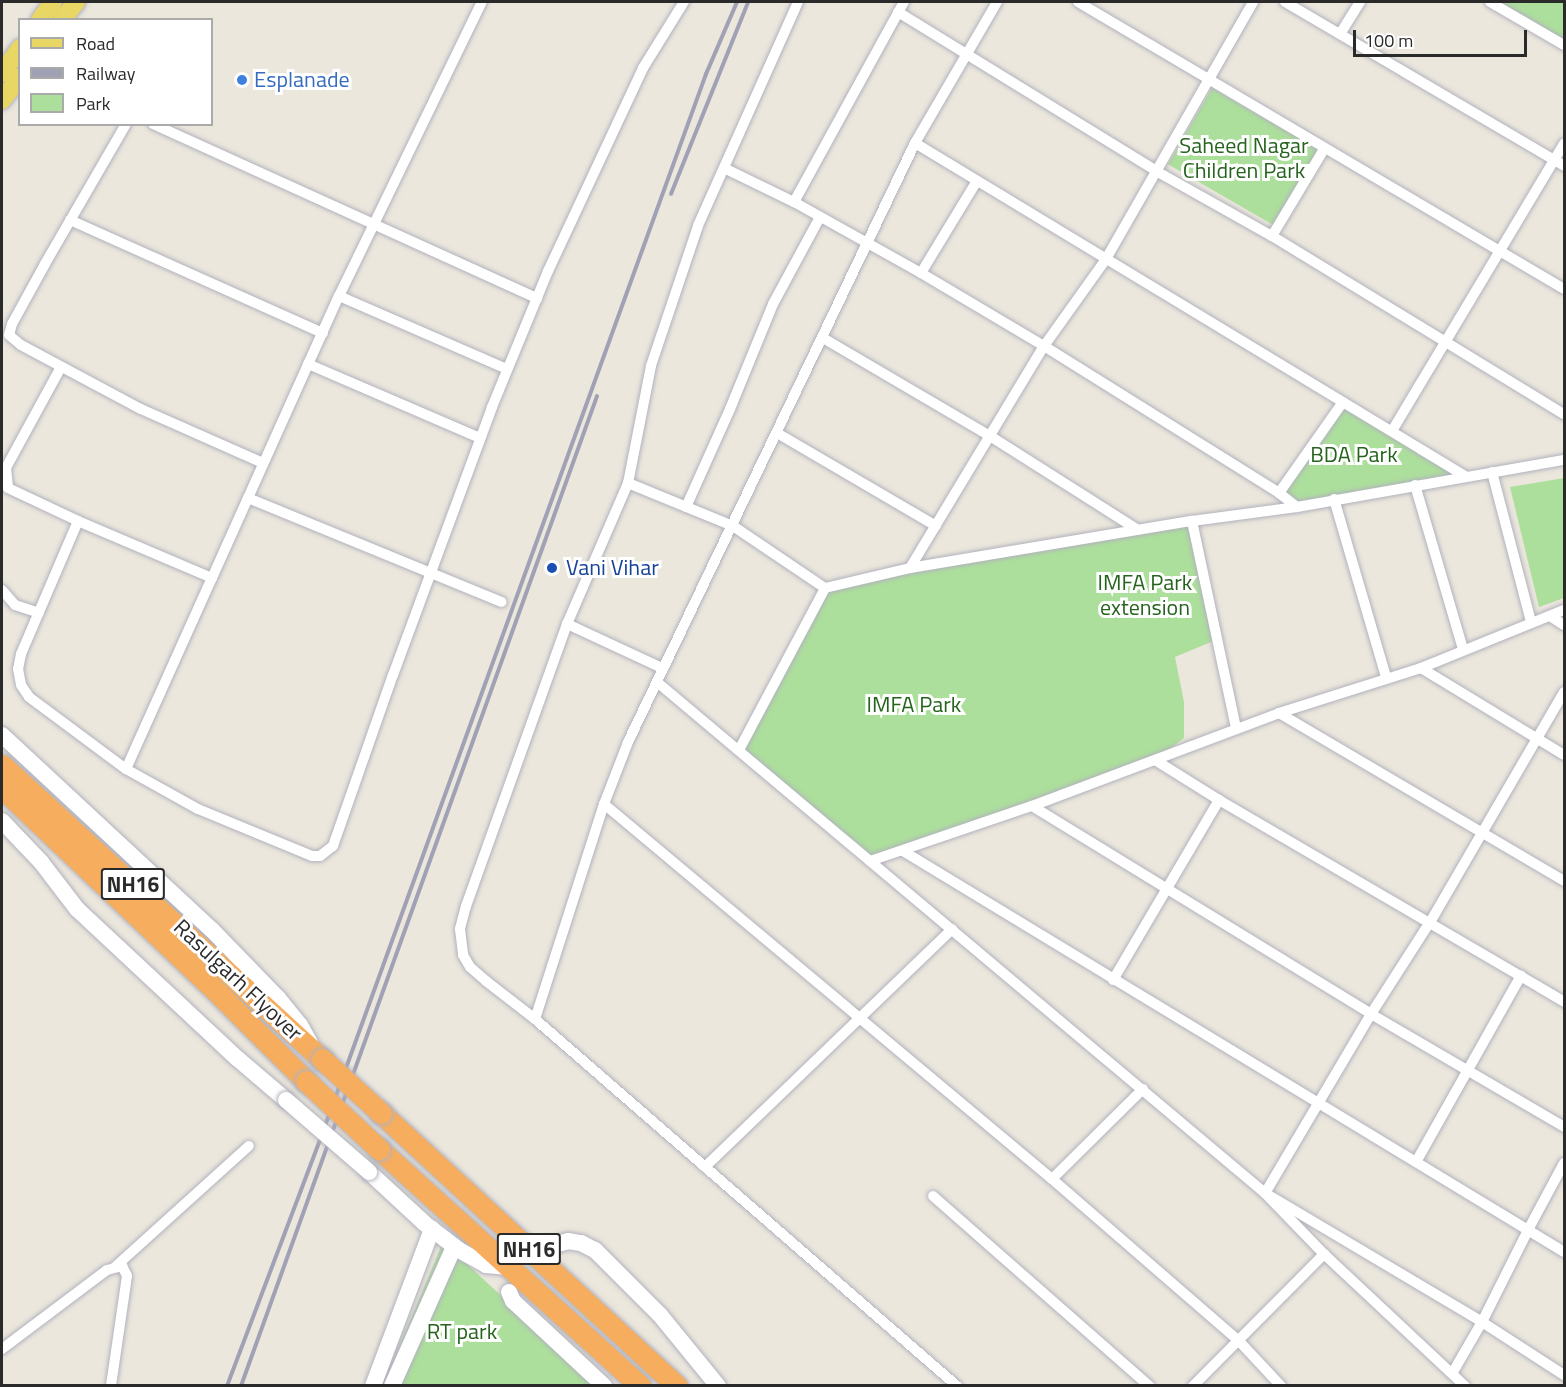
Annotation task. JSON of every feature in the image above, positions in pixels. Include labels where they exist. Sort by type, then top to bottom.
[{"type":"highway","name":"Rasulgarh Flyover","points":[[2,765],[319,1055]]},
{"type":"highway","name":"Rasulgarh Flyover","points":[[2,788],[222,997],[306,1081],[509,1267]]},
{"type":"highway","name":"NH16","points":[[319,1055],[677,1386]]},
{"type":"highway","name":"NH16","points":[[509,1267],[640,1386]]},
{"type":"main road","points":[[41,18],[53,2]]},
{"type":"main road","points":[[64,18],[76,2]]},
{"type":"main road","points":[[2,73],[18,51]]},
{"type":"main road","points":[[2,100],[18,79]]},
{"type":"street","points":[[126,769],[339,296],[482,2]]},
{"type":"street","points":[[78,521],[21,654],[18,669],[21,685],[29,697],[126,769],[198,808],[312,856],[320,856],[329,851],[338,834],[430,574],[507,369],[537,298],[643,68],[684,2]]},
{"type":"street","points":[[798,2],[699,226],[651,366],[628,483],[567,624],[460,929],[463,955],[470,967],[535,1019],[957,1386]]},
{"type":"street","points":[[794,202],[904,2]]},
{"type":"street","points":[[535,1019],[604,804],[628,742],[915,143],[997,2]]},
{"type":"street","points":[[1078,2],[1564,289]]},
{"type":"street","points":[[910,568],[1044,346],[1106,258],[1253,2]]},
{"type":"street","points":[[1285,2],[1560,164]]},
{"type":"street","points":[[1340,34],[1360,2]]},
{"type":"street","points":[[1490,2],[1564,45]]},
{"type":"street","points":[[898,12],[1156,171],[1272,236],[1564,414]]},
{"type":"street","points":[[125,126],[70,220],[9,331],[9,335],[16,342],[141,409],[263,463]]},
{"type":"street","points":[[157,126],[537,298]]},
{"type":"street","points":[[915,143],[1465,476]]},
{"type":"street","points":[[1392,431],[1501,253],[1560,164],[1564,144]]},
{"type":"street","points":[[1272,236],[1324,149]]},
{"type":"street","points":[[726,169],[794,202],[921,273],[1044,346],[1279,493],[1297,507]]},
{"type":"street","points":[[921,273],[977,181]]},
{"type":"street","points":[[686,507],[730,409],[773,304],[820,217]]},
{"type":"street","points":[[70,220],[323,333]]},
{"type":"street","points":[[339,296],[507,369]]},
{"type":"street","points":[[823,338],[990,436],[1138,530]]},
{"type":"street","points":[[308,364],[480,438]]},
{"type":"street","points":[[62,366],[6,468],[8,488],[78,521],[212,578]]},
{"type":"street","points":[[1279,493],[1343,402]]},
{"type":"street","points":[[777,433],[936,525]]},
{"type":"street","points":[[628,483],[733,526],[825,588],[910,568],[1191,521],[1297,507],[1415,484],[1564,460]]},
{"type":"street","points":[[1492,472],[1531,622]]},
{"type":"street","points":[[1415,484],[1463,649]]},
{"type":"street","points":[[248,498],[501,602]]},
{"type":"street","points":[[1334,499],[1386,677]]},
{"type":"street","points":[[1191,521],[1236,728]]},
{"type":"street","points":[[739,750],[825,588]]},
{"type":"street","points":[[2,590],[15,605],[39,613]]},
{"type":"street","points":[[870,861],[1032,806],[1236,728],[1386,677],[1421,668],[1463,649],[1564,610]]},
{"type":"street","points":[[1550,616],[1564,625]]},
{"type":"street","points":[[567,624],[662,668]]},
{"type":"street","points":[[1421,668],[1564,754]]},
{"type":"street","points":[[657,682],[1265,1193],[1324,1254],[1453,1372],[1465,1386]]},
{"type":"street","points":[[1265,1193],[1371,1014],[1431,922],[1564,692]]},
{"type":"street","points":[[1279,713],[1564,881]]},
{"type":"street","points":[[2,735],[212,930],[278,998],[300,1025],[319,1055]]},
{"type":"street","points":[[1155,760],[1219,800],[1431,922],[1564,1002]]},
{"type":"street","points":[[1113,980],[1219,800]]},
{"type":"street","points":[[604,804],[1052,1179],[1239,1341],[1281,1386]]},
{"type":"street","points":[[1032,806],[1371,1014],[1564,1127]]},
{"type":"street","points":[[2,821],[41,862],[77,909],[238,1059],[454,1247],[486,1265],[509,1267]]},
{"type":"street","points":[[903,851],[1564,1252]]},
{"type":"street","points":[[705,1167],[952,929]]},
{"type":"street","points":[[1416,1162],[1521,976]]},
{"type":"street","points":[[1052,1179],[1143,1089]]},
{"type":"street","points":[[2,1349],[116,1266],[249,1146]]},
{"type":"street","points":[[1453,1372],[1482,1322],[1527,1230],[1564,1163]]},
{"type":"street","points":[[1265,1193],[1482,1322],[1564,1375]]},
{"type":"street","points":[[933,1196],[1149,1386]]},
{"type":"street","points":[[373,1386],[432,1229]]},
{"type":"street","points":[[551,1246],[568,1241],[581,1243],[595,1250],[660,1315],[718,1386]]},
{"type":"street","points":[[392,1386],[454,1247]]},
{"type":"street","points":[[1193,1386],[1324,1254]]},
{"type":"street","points":[[111,1386],[127,1276],[122,1266],[116,1266]]},
{"type":"street","points":[[509,1292],[523,1310],[604,1386]]},
{"type":"green space","points":[[1490,2],[1564,2],[1564,45]]},
{"type":"green space","name":"Saheed Nagar Children Park","points":[[1212,88],[1321,151],[1277,227],[1168,164]]},
{"type":"green space","name":"BDA Park","points":[[1343,402],[1465,476],[1297,507],[1279,493]]},
{"type":"green space","points":[[1564,478],[1564,598],[1539,607],[1510,487]]},
{"type":"green space","name":"IMFA Park","points":[[1192,521],[1218,639],[1175,657],[1184,702],[1184,738],[1155,760],[870,861],[739,750],[825,588]]},
{"type":"green space","name":"RT park","points":[[443,1242],[598,1385],[383,1386]]},
{"type":"railway","points":[[227,1386],[325,1126],[706,74],[737,2]]},
{"type":"railway","points":[[671,194],[748,2]]},
{"type":"railway","points":[[241,1386],[597,396]]},
{"type":"place","name":"Esplanade","points":[[242,80]]},
{"type":"place","name":"Vani Vihar","points":[[552,568]]},
{"type":"park label","name":"IMFA Park extension","points":[[1145,594]]}]
